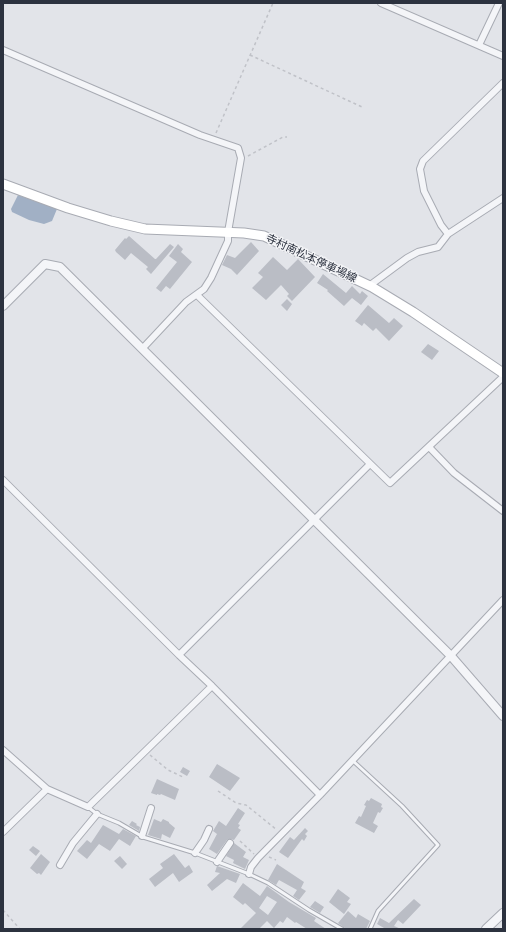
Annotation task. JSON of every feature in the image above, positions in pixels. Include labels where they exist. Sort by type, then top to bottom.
[{"type":"main road","name":"寺村南松本停車場線","points":[[3,184],[111,222],[145,229],[228,232],[264,236],[369,286],[413,312],[503,373]]},
{"type":"street","points":[[381,3],[503,56]]},
{"type":"street","points":[[479,45],[499,3]]},
{"type":"street","points":[[3,50],[200,135],[238,148],[241,158],[228,232],[228,241],[211,278],[204,290],[186,302],[142,349]]},
{"type":"street","points":[[448,234],[441,225],[424,191],[420,168],[423,161],[503,83]]},
{"type":"street","points":[[369,286],[407,258],[418,252],[438,247],[448,234],[503,198]]},
{"type":"street","points":[[3,306],[45,264],[60,266],[451,656],[503,716]]},
{"type":"street","points":[[197,295],[390,483],[503,377]]},
{"type":"street","points":[[429,446],[454,474],[503,511]]},
{"type":"street","points":[[179,655],[370,464]]},
{"type":"street","points":[[3,480],[320,795]]},
{"type":"street","points":[[249,874],[258,858],[320,795],[503,600]]},
{"type":"street","points":[[3,750],[48,789],[88,807],[212,686]]},
{"type":"street","points":[[3,832],[48,789]]},
{"type":"street","points":[[142,836],[151,808]]},
{"type":"street","points":[[60,865],[73,843],[97,814]]},
{"type":"street","points":[[195,853],[204,840],[209,829]]},
{"type":"street","points":[[217,862],[230,843]]},
{"type":"street","points":[[486,929],[503,913]]},
{"type":"lane","points":[[352,760],[402,806],[438,845],[378,911],[370,929]]},
{"type":"lane","points":[[88,807],[97,814],[119,823],[142,836],[195,853],[268,883],[342,929]]},
{"type":"path","points":[[214,139],[273,3]]},
{"type":"path","points":[[250,55],[362,107]]},
{"type":"path","points":[[241,158],[256,152],[283,137],[287,137]]},
{"type":"path","points":[[146,751],[168,770],[183,777]]},
{"type":"path","points":[[218,791],[236,802],[246,805],[281,834]]},
{"type":"path","points":[[240,841],[258,858]]},
{"type":"path","points":[[3,910],[20,929]]},
{"type":"water","points":[[18,195],[57,209],[52,221],[44,224],[29,220],[12,212],[11,209]]},
{"type":"building","points":[[129,236],[155,259],[170,244],[174,247],[151,274],[146,269],[148,267],[131,253],[125,260],[116,252],[115,250],[125,238],[126,239]]},
{"type":"building","points":[[251,242],[259,251],[237,275],[231,269],[222,265],[227,255],[235,258]]},
{"type":"building","points":[[178,244],[183,249],[181,252],[192,262],[170,289],[166,286],[161,292],[156,288],[177,262],[169,256]]},
{"type":"building","points":[[273,257],[287,270],[298,259],[315,277],[292,301],[287,296],[289,294],[281,285],[266,300],[252,288],[263,277],[258,273]]},
{"type":"building","points":[[323,274],[346,293],[352,286],[360,294],[362,291],[368,296],[361,305],[352,298],[344,306],[327,291],[328,290],[317,283]]},
{"type":"building","points":[[287,299],[292,304],[287,311],[281,305]]},
{"type":"building","points":[[368,305],[389,323],[394,318],[403,326],[389,341],[376,328],[373,331],[364,323],[362,326],[355,321]]},
{"type":"building","points":[[428,344],[439,351],[432,360],[421,352]]},
{"type":"building","points":[[217,764],[240,778],[230,791],[209,777]]},
{"type":"building","points":[[183,767],[190,771],[187,776],[180,772]]},
{"type":"building","points":[[157,779],[179,789],[175,800],[161,794],[157,795],[151,793]]},
{"type":"building","points":[[371,798],[382,804],[381,807],[383,808],[380,813],[378,812],[373,823],[378,826],[374,833],[355,823],[359,816],[361,817],[367,800],[369,801]]},
{"type":"building","points":[[238,808],[245,813],[238,824],[240,825],[238,828],[241,830],[234,840],[227,840],[217,854],[209,849],[217,834],[213,831],[219,821],[226,826]]},
{"type":"building","points":[[154,819],[161,822],[163,819],[175,828],[170,838],[162,834],[161,839],[148,835]]},
{"type":"building","points":[[132,821],[140,827],[139,831],[129,825]]},
{"type":"building","points":[[103,825],[119,834],[123,829],[136,836],[130,846],[119,839],[110,851],[99,844],[87,859],[77,851],[87,840],[91,843]]},
{"type":"building","points":[[305,828],[308,831],[305,834],[307,836],[304,841],[302,839],[288,858],[279,852],[290,837],[294,840]]},
{"type":"building","points":[[234,843],[246,852],[243,857],[249,860],[245,869],[233,863],[234,860],[226,856]]},
{"type":"building","points":[[33,846],[40,851],[36,856],[29,850]]},
{"type":"building","points":[[41,854],[50,862],[41,875],[39,873],[37,874],[30,868]]},
{"type":"building","points":[[174,854],[185,868],[189,865],[193,872],[179,882],[173,873],[155,887],[149,879],[163,868],[160,864]]},
{"type":"building","points":[[120,856],[127,864],[122,869],[114,861]]},
{"type":"building","points":[[277,864],[304,882],[301,888],[306,891],[299,900],[293,896],[297,890],[279,880],[276,885],[268,880]]},
{"type":"building","points":[[217,866],[240,874],[236,883],[227,879],[212,891],[207,885],[220,873],[215,872]]},
{"type":"building","points":[[243,883],[260,896],[267,886],[289,902],[316,918],[314,921],[326,929],[307,929],[287,917],[283,923],[280,921],[274,928],[267,921],[259,929],[240,929],[256,913],[245,903],[243,905],[233,897]],"holes":[[[267,896],[277,902],[268,915],[259,908]]]},
{"type":"building","points":[[338,889],[350,898],[347,902],[351,904],[344,914],[329,902]]},
{"type":"building","points":[[414,899],[421,905],[403,924],[398,920],[394,926],[401,929],[383,929],[384,928],[377,924],[380,918],[389,923]]},
{"type":"building","points":[[315,901],[324,907],[320,913],[310,907]]},
{"type":"building","points":[[348,911],[356,918],[358,914],[370,921],[366,929],[346,929],[338,923]]}]
